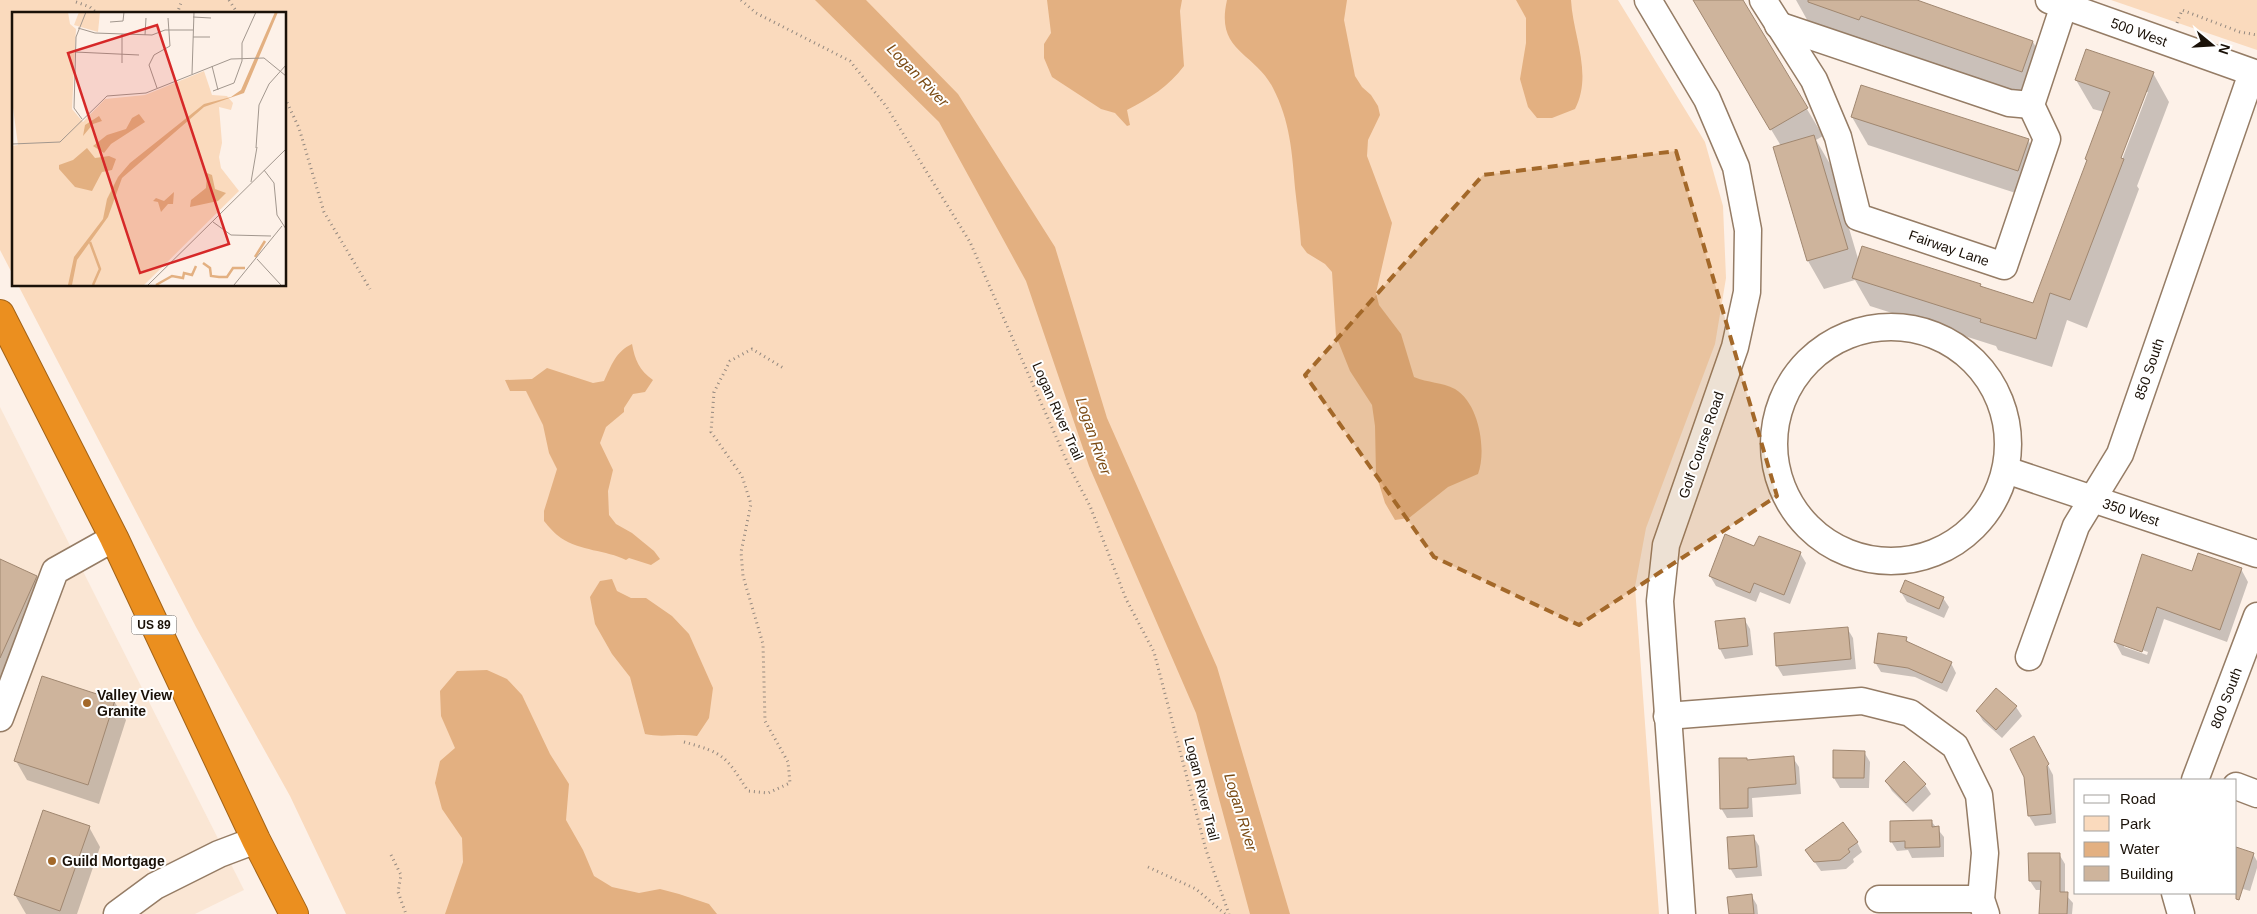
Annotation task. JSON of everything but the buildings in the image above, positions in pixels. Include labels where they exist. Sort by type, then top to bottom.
[{"type":"highway","name":"US 89","points":[[0,314],[114,538],[256,840],[294,914]]},
{"type":"street","name":"Golf Course Road","points":[[1648,0],[1707,98],[1736,167],[1748,230],[1747,292],[1735,347],[1666,545],[1660,601],[1682,914]]},
{"type":"street","name":"Fairway Lane","points":[[1763,0],[1814,80],[1838,137],[1858,217],[2004,266],[2047,139],[2031,105]]},
{"type":"street","points":[[1778,25],[2009,103],[2031,105],[2056,3]]},
{"type":"street","name":"500 West","points":[[2056,3],[2254,73]]},
{"type":"street","name":"850 South","points":[[2029,657],[2076,526],[2120,454],[2254,73]]},
{"type":"street","points":[[1890,326],[1925,331],[1957,346],[1982,370],[2000,400],[2008,434],[2006,470],[1991,505],[1966,534],[1934,554],[1896,562],[1858,558],[1824,542],[1796,515],[1779,481],[1773,443],[1780,405],[1799,371],[1824,347],[1856,332],[1890,326]]},
{"type":"street","name":"350 West","points":[[2006,470],[2257,554]]},
{"type":"street","points":[[0,718],[55,571],[114,538]]},
{"type":"street","name":"800 South","points":[[2204,778],[2257,616]]},
{"type":"street","points":[[1667,716],[1862,701],[1910,713],[1955,746],[1979,795],[1985,853],[1984,907],[1879,899]]},
{"type":"street","points":[[2237,786],[2257,794]]},
{"type":"street","points":[[117,914],[155,886],[218,854],[256,840]]},
{"type":"street","points":[[2175,894],[2181,914]]},
{"type":"path","points":[[178,12],[182,0]]},
{"type":"path","points":[[229,0],[237,12]]},
{"type":"path","name":"Logan River Trail","points":[[741,0],[756,13],[850,60],[886,106],[970,242],[1069,466],[1090,506],[1126,599],[1154,652],[1206,850],[1227,914]]},
{"type":"path","points":[[76,2],[90,7],[96,12]]},
{"type":"path","points":[[2176,26],[2182,10],[2240,32],[2257,35]]},
{"type":"path","points":[[286,100],[299,128],[324,212],[370,289]]},
{"type":"path","points":[[684,742],[711,749],[729,761],[748,791],[768,792],[790,783],[788,762],[765,721],[762,644],[743,576],[741,552],[751,504],[742,476],[711,432],[714,392],[730,361],[752,349],[785,368]]},
{"type":"path","points":[[391,854],[401,875],[398,892],[406,914]]},
{"type":"path","points":[[1148,867],[1196,889],[1227,914]]},
{"type":"highlighted area","points":[[1676,151],[1777,496],[1579,625],[1434,557],[1305,375],[1483,175]]},
{"type":"shaded area","points":[[0,407],[244,890],[195,914],[0,914]]},
{"type":"green space","points":[[0,0],[1618,0],[1705,142],[1723,206],[1726,278],[1715,344],[1646,528],[1635,587],[1659,914],[346,914],[290,796],[196,627],[19,286],[286,286],[286,12],[12,12],[12,273],[0,250]]},
{"type":"green space","points":[[2111,0],[2257,0],[2257,50]]},
{"type":"water","name":"Logan River","points":[[815,0],[866,0],[958,94],[1055,247],[1107,418],[1217,667],[1290,914],[1250,914],[1196,713],[1089,466],[1026,281],[939,122]]},
{"type":"water","points":[[1047,0],[1182,0],[1180,11],[1184,66],[1172,80],[1158,91],[1127,110],[1130,125],[1127,126],[1115,113],[1101,109],[1052,77],[1044,58],[1044,44],[1051,33]]},
{"type":"water","points":[[1227,0],[1347,0],[1344,20],[1355,76],[1362,87],[1371,95],[1378,106],[1380,115],[1368,140],[1367,156],[1392,223],[1376,293],[1379,305],[1401,334],[1414,377],[1450,387],[1463,396],[1475,416],[1481,440],[1482,453],[1478,474],[1448,487],[1409,518],[1395,520],[1385,503],[1376,474],[1375,426],[1372,405],[1350,371],[1336,336],[1332,272],[1325,264],[1307,253],[1301,245],[1291,149],[1283,112],[1273,88],[1265,76],[1231,41],[1226,30]]},
{"type":"water","points":[[1516,0],[1571,0],[1582,69],[1580,96],[1575,109],[1552,118],[1537,118],[1528,107],[1520,79],[1526,43],[1526,18]]},
{"type":"water","points":[[632,344],[638,364],[653,380],[645,392],[633,394],[624,408],[624,412],[606,427],[600,443],[613,470],[608,491],[609,515],[616,524],[632,533],[654,551],[660,559],[651,565],[576,546],[561,538],[544,521],[544,511],[557,469],[549,453],[543,425],[526,391],[510,391],[505,380],[532,379],[547,368],[593,383],[604,381],[618,355]]},
{"type":"water","points":[[612,579],[617,591],[631,598],[646,598],[672,616],[689,634],[713,688],[709,718],[697,736],[645,734],[630,677],[612,654],[595,624],[590,597],[600,581]]},
{"type":"water","points":[[487,670],[507,679],[522,695],[550,754],[569,784],[566,820],[583,850],[594,876],[612,887],[639,893],[660,889],[679,894],[709,904],[717,914],[445,914],[463,862],[462,838],[442,809],[435,783],[440,761],[455,748],[441,716],[440,691],[457,671]]},
{"type":"place","name":"Valley View Granite","points":[[87,703]]},
{"type":"place","name":"Guild Mortgage","points":[[52,861]]}]
